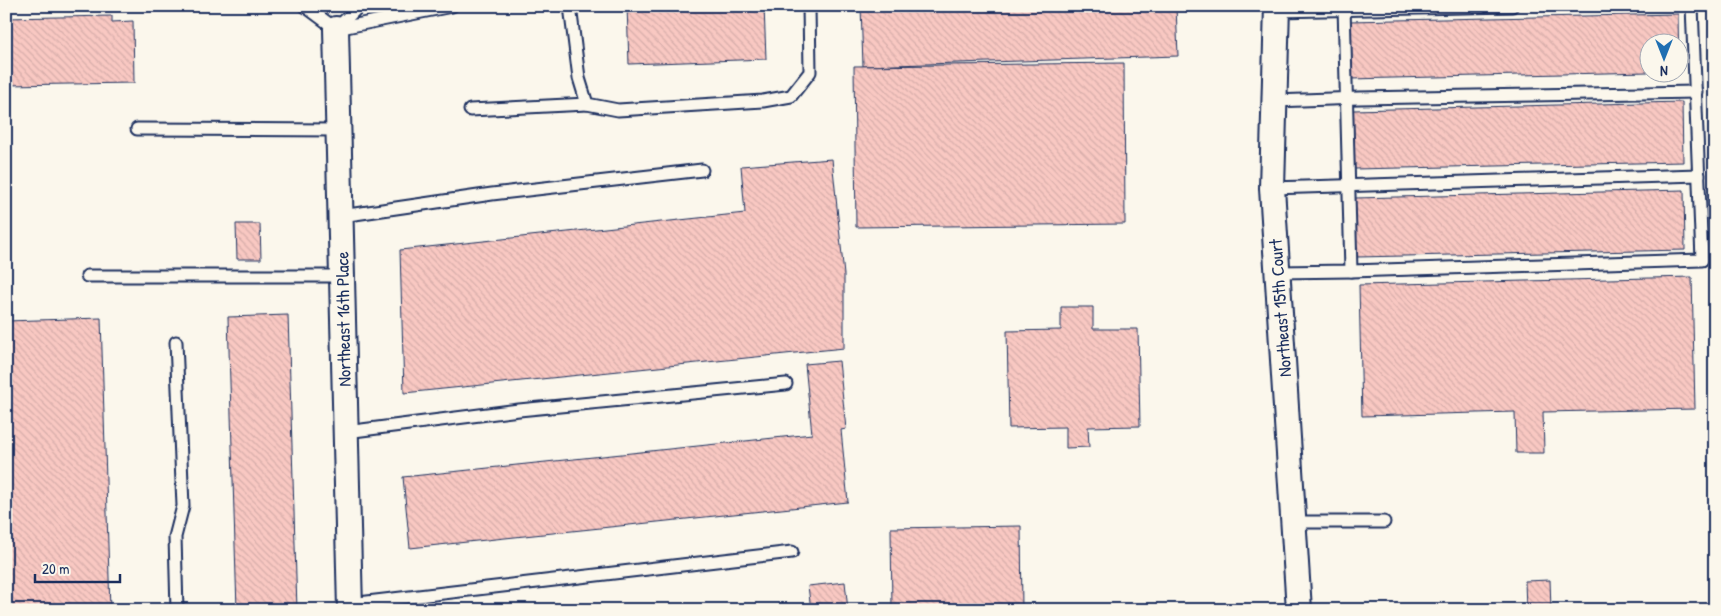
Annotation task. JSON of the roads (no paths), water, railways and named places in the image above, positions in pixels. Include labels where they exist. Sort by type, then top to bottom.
[{"type":"street","name":"Northeast 15th Court","points":[[1277,8],[1272,188],[1299,610]]},
{"type":"street","name":"Northeast 16th Place","points":[[336,29],[350,607]]},
{"type":"lane","points":[[305,6],[336,29],[452,6]]},
{"type":"lane","points":[[336,29],[359,6]]},
{"type":"lane","points":[[570,6],[579,78],[587,104]]},
{"type":"lane","points":[[470,110],[587,104],[618,110],[763,101],[791,96],[810,72],[809,6]]},
{"type":"lane","points":[[1277,8],[1512,6]]},
{"type":"lane","points":[[1278,272],[1702,260],[1692,6]]},
{"type":"lane","points":[[1344,8],[1351,271]]},
{"type":"lane","points":[[1274,101],[1696,92]]},
{"type":"lane","points":[[137,130],[339,130]]},
{"type":"lane","points":[[341,216],[492,194],[702,170]]},
{"type":"lane","points":[[1272,188],[1699,175]]},
{"type":"lane","points":[[87,276],[342,276]]},
{"type":"lane","points":[[176,342],[183,506],[175,537],[177,610]]},
{"type":"lane","points":[[346,432],[519,410],[786,384]]},
{"type":"lane","points":[[1293,522],[1384,522]]},
{"type":"lane","points":[[350,607],[792,552]]}]
